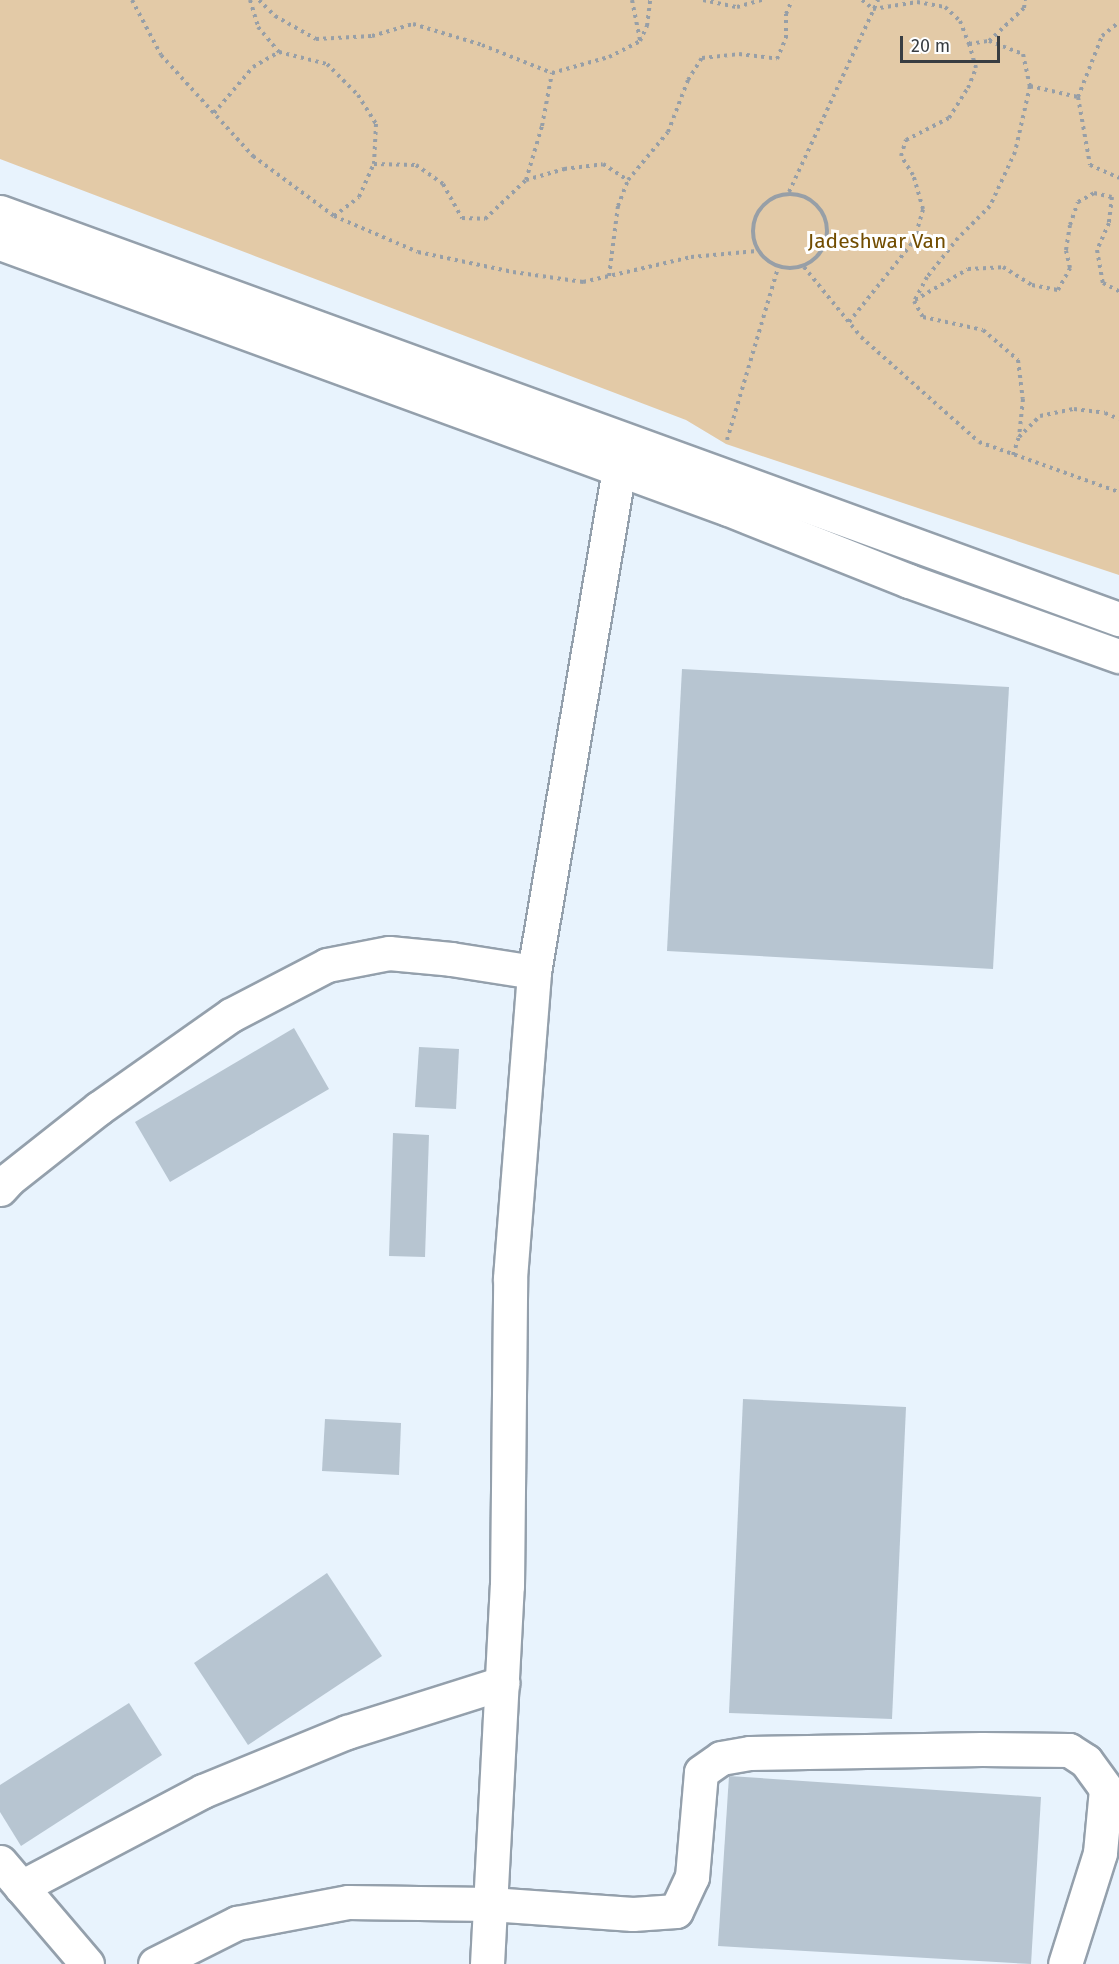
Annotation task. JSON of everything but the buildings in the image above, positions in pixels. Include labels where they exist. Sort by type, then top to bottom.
[{"type":"street","points":[[0,212],[1119,619]]},
{"type":"street","points":[[0,243],[728,509],[909,581],[1119,656]]},
{"type":"street","points":[[487,1964],[507,1586],[510,1278],[534,972],[619,469]]},
{"type":"street","points":[[0,1190],[9,1179],[99,1108],[231,1015],[327,965],[389,953],[451,959],[534,972]]},
{"type":"street","points":[[21,1887],[203,1791],[347,1732],[502,1683]]},
{"type":"street","points":[[155,1964],[237,1923],[337,1904],[490,1904],[633,1914],[676,1911],[692,1877],[701,1773],[721,1758],[750,1753],[1069,1750],[1086,1761],[1106,1789],[1100,1853],[1065,1964]]},
{"type":"street","points":[[0,1862],[87,1964]]},
{"type":"path","points":[[132,0],[161,55],[253,156],[334,216],[418,252],[513,272],[583,282],[691,257],[757,251]]},
{"type":"path","points":[[250,0],[258,27],[279,52],[327,64],[358,95],[376,124],[374,164],[359,197],[334,216]]},
{"type":"path","points":[[259,0],[275,16],[316,39],[372,36],[413,24],[492,49],[552,73],[609,57],[640,41],[647,26],[650,0]]},
{"type":"path","points":[[632,0],[640,41]]},
{"type":"path","points":[[703,0],[737,7],[762,0]]},
{"type":"path","points":[[609,276],[618,206],[628,180],[668,132],[688,80],[702,58],[739,54],[777,59],[786,38],[786,14],[792,0]]},
{"type":"path","points":[[849,322],[914,241],[923,209],[913,175],[901,156],[906,140],[949,118],[968,88],[976,68],[960,21],[945,7],[917,2],[873,9],[862,0]]},
{"type":"path","points":[[789,192],[878,0]]},
{"type":"path","points":[[989,41],[1024,8],[1025,0]]},
{"type":"path","points":[[1119,22],[1102,36],[1078,97],[1090,165],[1119,178]]},
{"type":"path","points":[[914,301],[927,277],[958,238],[990,206],[1016,152],[1030,86],[1023,54],[989,41],[969,44]]},
{"type":"path","points":[[214,113],[253,67],[279,52]]},
{"type":"path","points":[[526,180],[542,126],[552,73]]},
{"type":"path","points":[[1030,86],[1078,97]]},
{"type":"path","points":[[374,164],[416,165],[443,184],[462,218],[485,219],[526,180],[564,169],[603,164],[628,180]]},
{"type":"path","points":[[789,192],[814,200],[829,223],[824,249],[804,267],[778,268],[757,251],[752,225],[765,202],[789,192]]},
{"type":"path","points":[[914,301],[968,269],[1003,267],[1032,285],[1058,290],[1070,268],[1066,250],[1078,202],[1094,193],[1113,197],[1109,223],[1097,250],[1103,283],[1119,291]]},
{"type":"path","points":[[804,267],[861,337],[979,442],[1119,492]]},
{"type":"path","points":[[726,444],[778,268]]},
{"type":"path","points":[[914,301],[923,317],[983,330],[1018,360],[1023,399],[1019,437],[1013,455]]},
{"type":"path","points":[[1019,437],[1040,416],[1074,409],[1105,413],[1119,419]]},
{"type":"green space","name":"Jadeshwar Van","points":[[0,0],[1119,0],[1119,575],[726,444],[686,420],[0,159]]}]
